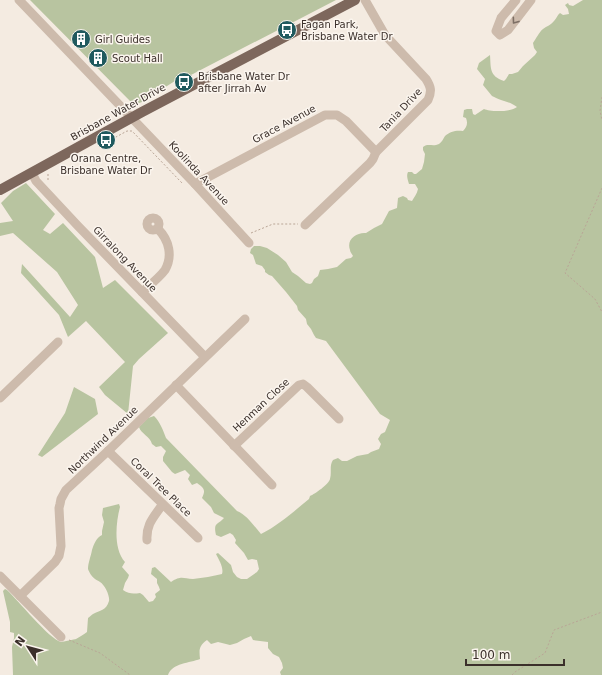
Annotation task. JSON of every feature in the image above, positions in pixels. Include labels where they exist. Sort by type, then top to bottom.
[{"type":"main road","name":"Brisbane Water Drive","points":[[0,190],[355,0]]},
{"type":"street","name":"Koolinda Avenue","points":[[18,0],[195,184],[246,240]]},
{"type":"street","name":"Tania Drive","points":[[305,225],[370,163],[376,152],[428,100],[431,94],[430,86],[426,79],[385,34],[365,0]]},
{"type":"street","points":[[516,0],[501,18],[496,31],[500,35],[508,30],[531,0]]},
{"type":"street","name":"Grace Avenue","points":[[195,184],[325,115],[337,116],[346,121],[376,152]]},
{"type":"street","name":"Girralong Avenue","points":[[32,173],[36,181],[78,226],[205,357]]},
{"type":"street","points":[[142,292],[164,271],[168,260],[169,248],[165,238],[158,229]]},
{"type":"street","name":"Northwind Avenue","points":[[20,596],[55,562],[59,556],[61,546],[59,508],[61,499],[66,490],[245,319]]},
{"type":"street","points":[[0,398],[58,342]]},
{"type":"street","name":"Henman Close","points":[[234,446],[299,385],[302,384],[307,387],[339,419]]},
{"type":"street","points":[[176,385],[272,485]]},
{"type":"street","name":"Coral Tree Place","points":[[108,451],[162,505],[198,538]]},
{"type":"street","points":[[147,540],[150,522],[162,505]]},
{"type":"street","points":[[0,576],[61,637]]},
{"type":"path","points":[[602,97],[600,111],[602,120]]},
{"type":"path","points":[[101,145],[127,131],[132,131],[182,183]]},
{"type":"path","points":[[48,173],[48,184]]},
{"type":"path","points":[[602,188],[565,273],[595,299],[602,312]]},
{"type":"path","points":[[246,240],[273,224],[305,225]]},
{"type":"path","points":[[512,675],[545,653],[554,630],[602,612]]},
{"type":"path","points":[[61,637],[100,653],[130,675]]},
{"type":"green space","points":[[30,0],[336,0],[189,76],[178,79],[142,102],[136,104],[132,103]]},
{"type":"green space","points":[[583,0],[602,0],[602,675],[281,675],[280,672],[283,668],[282,663],[279,657],[273,654],[268,648],[268,642],[253,640],[251,636],[230,645],[218,642],[211,644],[207,640],[200,648],[200,659],[173,668],[168,675],[13,675],[12,647],[14,633],[10,632],[10,622],[3,591],[5,589],[49,634],[61,642],[76,639],[87,632],[88,618],[102,610],[108,604],[109,599],[105,588],[102,583],[93,577],[88,569],[92,550],[97,539],[102,535],[104,522],[102,515],[103,508],[119,504],[120,507],[117,520],[117,543],[121,557],[125,562],[122,567],[129,575],[123,590],[135,594],[140,593],[149,602],[153,601],[156,597],[155,594],[160,590],[157,579],[151,574],[152,568],[155,567],[171,582],[180,578],[193,579],[222,574],[222,567],[216,554],[218,553],[231,565],[233,572],[241,579],[247,579],[259,569],[257,560],[248,560],[235,543],[236,540],[233,535],[230,533],[221,537],[216,535],[215,528],[224,518],[214,513],[211,507],[202,498],[204,493],[203,488],[197,483],[192,485],[188,479],[190,475],[185,470],[175,474],[163,461],[166,451],[161,446],[156,447],[152,444],[139,427],[148,418],[154,416],[160,423],[166,438],[237,511],[247,518],[261,534],[286,518],[329,481],[333,460],[338,458],[342,461],[347,461],[379,449],[381,444],[378,439],[381,434],[385,432],[390,420],[380,414],[326,341],[316,338],[307,324],[306,319],[286,292],[272,276],[265,272],[262,266],[256,264],[253,255],[250,253],[251,249],[254,246],[267,248],[286,262],[292,272],[306,283],[310,284],[318,276],[320,270],[337,267],[346,259],[351,258],[353,256],[350,252],[349,246],[353,237],[366,233],[382,224],[389,211],[397,208],[398,198],[403,196],[412,201],[418,189],[415,184],[409,184],[407,174],[408,172],[412,172],[416,174],[422,169],[425,154],[423,147],[427,145],[439,144],[447,134],[451,132],[463,131],[467,123],[466,118],[463,117],[464,110],[472,109],[473,114],[475,115],[484,109],[500,111],[510,110],[517,107],[492,96],[483,85],[485,79],[477,69],[479,63],[490,55],[493,74],[504,81],[509,74],[518,72],[535,55],[537,52],[533,43],[542,30],[553,22],[560,13],[563,15],[569,14],[565,5],[568,3],[569,5],[573,6]]},
{"type":"green space","points":[[26,183],[55,214],[43,230],[50,234],[63,223],[95,257],[103,288],[115,280],[168,333],[133,366],[128,414],[105,395],[99,387],[125,362],[86,321],[68,337],[59,315],[21,273],[22,264],[70,317],[78,305],[57,272],[13,233],[0,236],[0,223],[13,221],[1,203],[13,191]]},
{"type":"green space","points":[[74,387],[95,399],[98,414],[42,457],[38,455],[65,413]]},
{"type":"place","name":"Fagan Park, Brisbane Water Dr","points":[[287,30]]},
{"type":"place","name":"Girl Guides","points":[[81,39]]},
{"type":"place","name":"Scout Hall","points":[[98,58]]},
{"type":"place","name":"Brisbane Water Dr after Jirrah Av","points":[[184,82]]},
{"type":"place","name":"Orana Centre, Brisbane Water Dr","points":[[106,140]]}]
